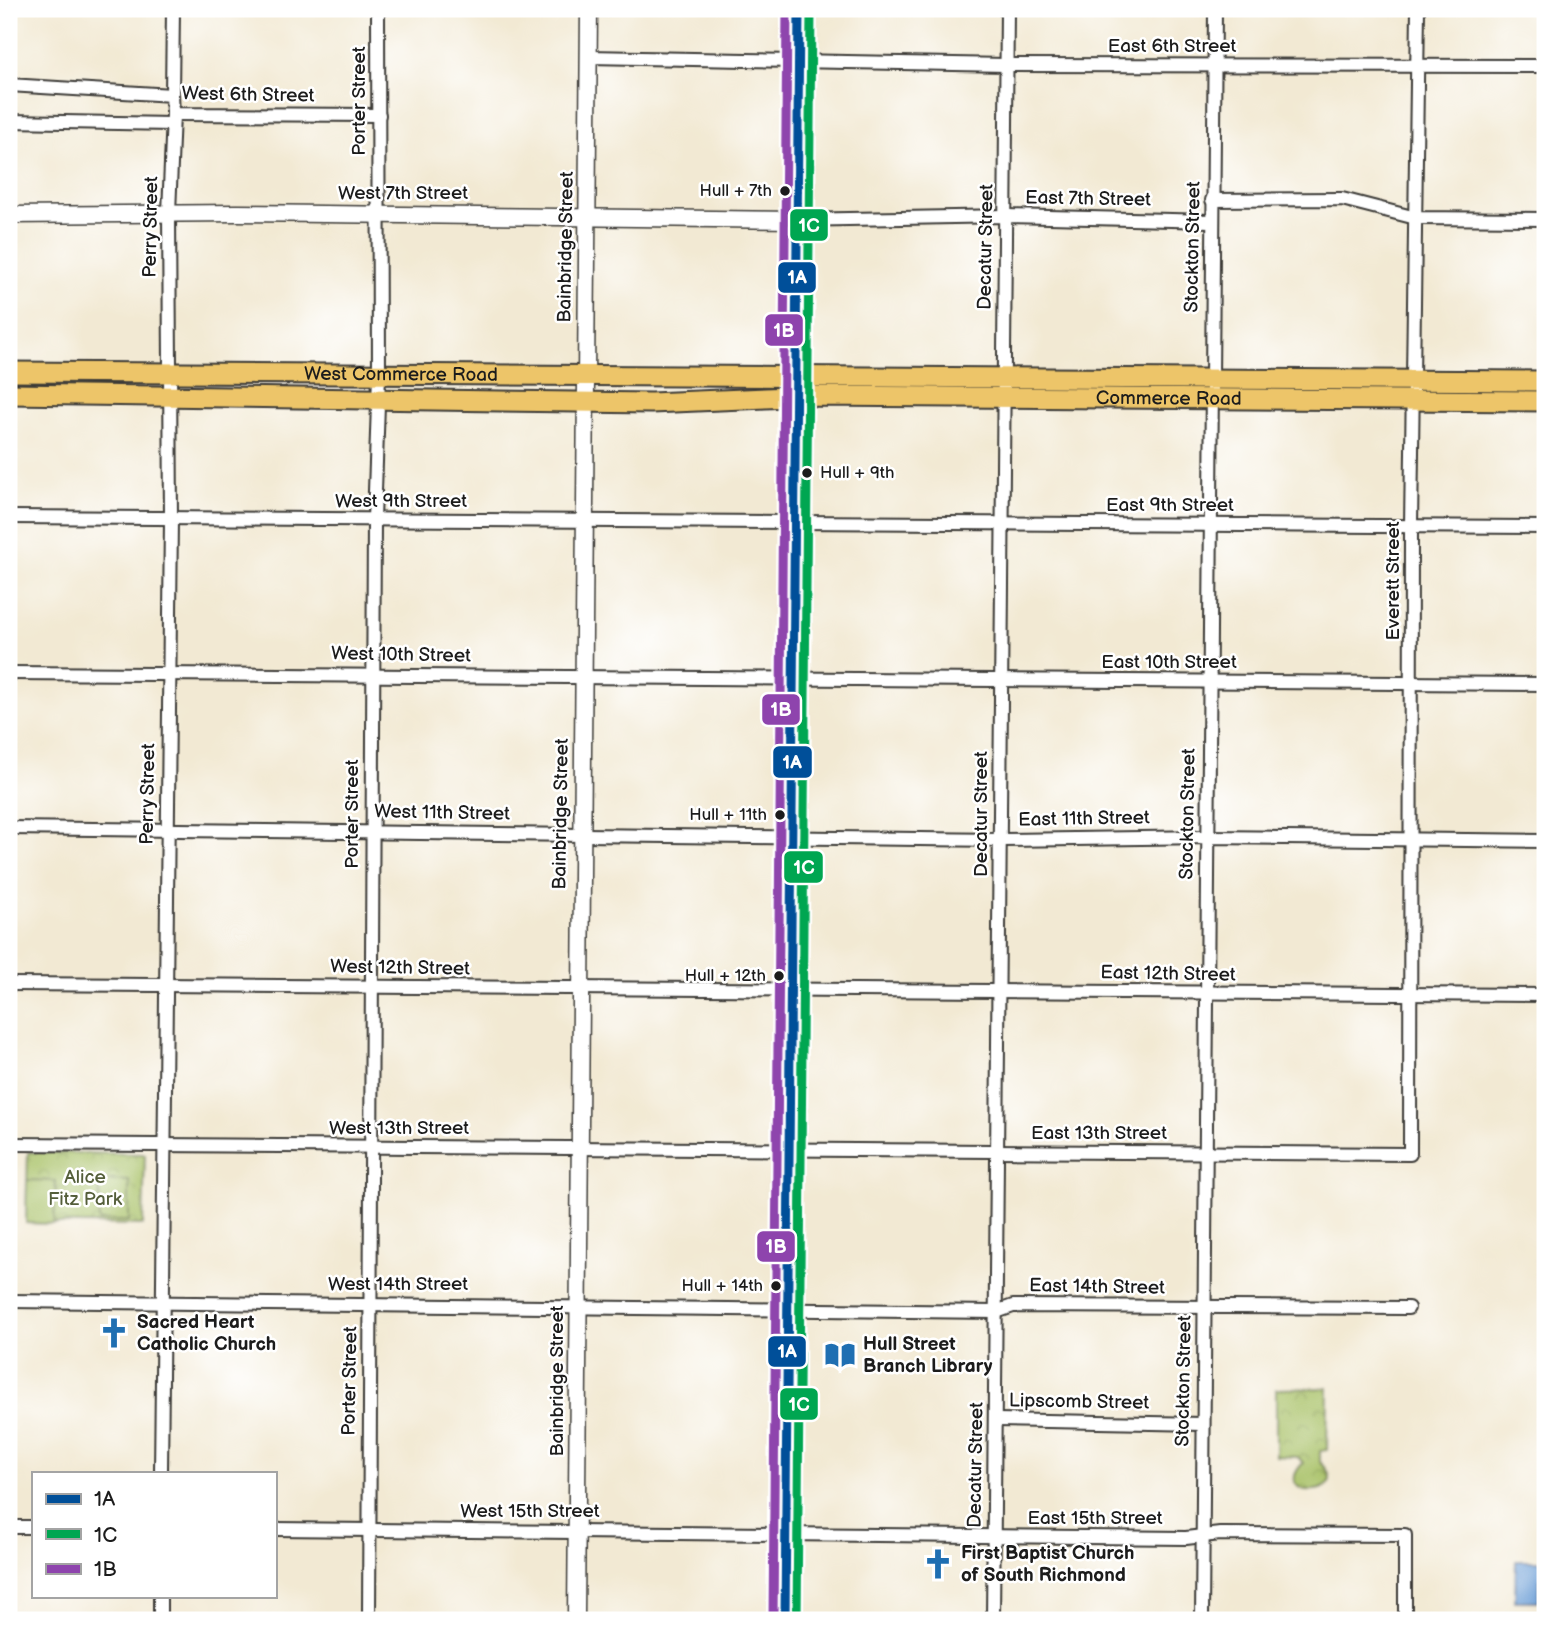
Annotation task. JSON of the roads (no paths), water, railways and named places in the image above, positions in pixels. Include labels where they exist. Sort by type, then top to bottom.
[{"type":"main road","points":[[785,1620],[799,9]]},
{"type":"main road","name":"West Commerce Road","points":[[9,372],[586,377],[795,375]]},
{"type":"main road","name":"Commerce Road","points":[[795,375],[1545,381]]},
{"type":"main road","name":"West Commerce Road","points":[[9,394],[379,397],[585,403],[794,397]]},
{"type":"main road","name":"Commerce Road","points":[[794,397],[1545,401]]},
{"type":"street","points":[[172,95],[173,9]]},
{"type":"street","name":"Porter Street","points":[[369,1620],[373,520],[379,397],[378,9]]},
{"type":"street","name":"Bainbridge Street","points":[[576,1620],[589,9]]},
{"type":"street","name":"Decatur Street","points":[[993,1620],[1007,9]]},
{"type":"street","name":"Stockton Street","points":[[1202,1620],[1215,9]]},
{"type":"street","name":"Everett Street","points":[[1410,1154],[1411,526],[1415,401],[1418,9]]},
{"type":"street","points":[[588,57],[799,62]]},
{"type":"street","name":"East 6th Street","points":[[799,62],[1545,66]]},
{"type":"street","name":"West 6th Street","points":[[9,85],[172,95],[172,119],[379,115]]},
{"type":"street","points":[[9,121],[172,119]]},
{"type":"street","name":"Perry Street","points":[[161,1472],[171,519],[169,213],[172,119]]},
{"type":"street","points":[[1212,200],[1342,199],[1416,218],[1545,219]]},
{"type":"street","name":"West 7th Street","points":[[9,215],[588,215],[796,220]]},
{"type":"street","name":"East 7th Street","points":[[796,220],[1006,216],[1212,221]]},
{"type":"street","name":"West 9th Street","points":[[9,517],[794,522]]},
{"type":"street","name":"East 9th Street","points":[[794,522],[1545,527]]},
{"type":"street","name":"West 10th Street","points":[[9,673],[792,677]]},
{"type":"street","name":"East 10th Street","points":[[792,677],[1412,685],[1545,684]]},
{"type":"street","name":"West 11th Street","points":[[9,828],[791,836]]},
{"type":"street","name":"East 11th Street","points":[[791,836],[1545,841]]},
{"type":"street","name":"West 12th Street","points":[[9,984],[791,990]]},
{"type":"street","name":"East 12th Street","points":[[791,990],[1545,995]]},
{"type":"street","name":"West 13th Street","points":[[9,1144],[789,1151]]},
{"type":"street","name":"East 13th Street","points":[[789,1151],[1410,1154]]},
{"type":"street","name":"West 14th Street","points":[[9,1301],[788,1307]]},
{"type":"street","name":"East 14th Street","points":[[788,1307],[996,1312],[1013,1306],[1408,1308]]},
{"type":"street","name":"Lipscomb Street","points":[[996,1420],[1203,1424]]},
{"type":"street","points":[[9,1527],[32,1527]]},
{"type":"street","name":"West 15th Street","points":[[276,1529],[785,1533]]},
{"type":"street","name":"East 15th Street","points":[[785,1533],[995,1536],[1405,1535],[1405,1620]]},
{"type":"street","points":[[160,1598],[160,1620]]},
{"type":"water","points":[[1516,1561],[1545,1561],[1545,1580],[1539,1580],[1539,1601],[1515,1601]]},
{"type":"place","name":"Hull + 7th","points":[[785,191]]},
{"type":"place","name":"Hull + 9th","points":[[807,473]]},
{"type":"place","name":"Hull + 11th","points":[[780,815]]},
{"type":"place","name":"Hull + 12th","points":[[779,976]]},
{"type":"place","name":"Hull + 14th","points":[[776,1286]]},
{"type":"place","name":"Sacred Heart Catholic Church","points":[[114,1333]]},
{"type":"place","name":"Hull Street Branch Library","points":[[840,1355]]},
{"type":"place","name":"First Baptist Church of South Richmond","points":[[938,1564]]},
{"type":"park label","name":"Alice Fitz Park","points":[[85,1188]]}]
